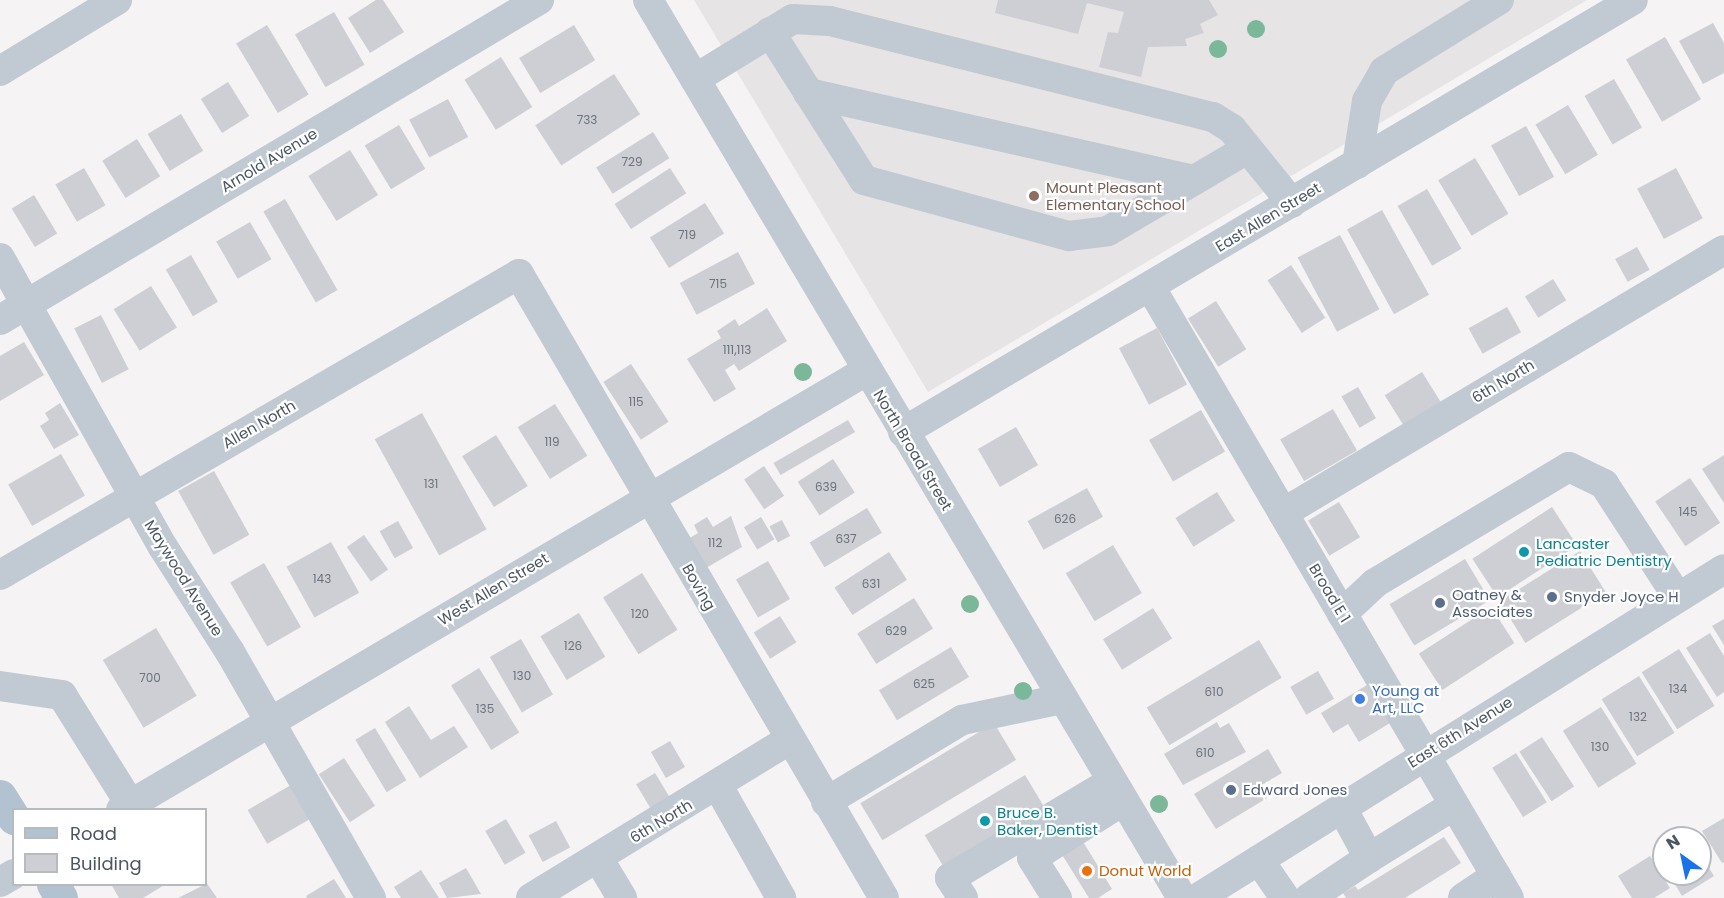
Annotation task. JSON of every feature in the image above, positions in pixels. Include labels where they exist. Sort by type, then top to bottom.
[{"type":"main road","points":[[0,796],[12,815]]},
{"type":"street","points":[[0,71],[117,0]]},
{"type":"street","name":"Arnold Avenue","points":[[0,320],[539,0]]},
{"type":"street","name":"North Broad Street","points":[[648,0],[866,371],[1182,898]]},
{"type":"street","points":[[1357,164],[1367,100],[1384,71],[1499,0]]},
{"type":"street","name":"East Allen Street","points":[[903,432],[1151,288],[1633,0]]},
{"type":"street","points":[[695,79],[770,32],[799,18],[830,21],[1213,117],[1247,149],[1292,203]]},
{"type":"street","points":[[770,32],[864,180],[1069,236],[1108,231],[1247,149]]},
{"type":"street","points":[[808,93],[1194,180]]},
{"type":"street","name":"6th North","points":[[1283,513],[1724,250]]},
{"type":"street","name":"Maywood Avenue","points":[[0,258],[28,303],[134,497],[269,721],[371,898]]},
{"type":"street","name":"Allen North","points":[[0,575],[519,274]]},
{"type":"street","name":"Boving","points":[[519,274],[789,740],[884,898]]},
{"type":"street","name":"Broad E 1","points":[[1151,288],[1503,887]]},
{"type":"street","name":"West Allen Street","points":[[125,807],[648,497],[866,371]]},
{"type":"street","points":[[1342,614],[1375,583],[1569,467],[1604,484],[1677,596]]},
{"type":"street","name":"East 6th Avenue","points":[[1198,898],[1677,596],[1724,569]]},
{"type":"street","points":[[0,686],[62,695],[125,807]]},
{"type":"street","points":[[826,802],[962,720],[1062,699]]},
{"type":"street","name":"6th North","points":[[531,898],[718,786],[789,740]]},
{"type":"street","points":[[718,786],[781,898]]},
{"type":"street","points":[[963,898],[950,878],[1117,791]]},
{"type":"street","points":[[1057,898],[1032,858],[1117,791]]},
{"type":"street","points":[[1309,898],[1454,805]]},
{"type":"street","points":[[1342,808],[1369,858]]},
{"type":"street","points":[[598,858],[622,898]]},
{"type":"street","points":[[1259,860],[1285,898]]},
{"type":"street","points":[[1463,898],[1503,887]]},
{"type":"shaded area","name":"Mount Pleasant Elementary School","points":[[694,0],[1587,0],[928,392]]},
{"type":"building","points":[[376,0],[383,0],[404,32],[370,53],[348,18]]},
{"type":"building","points":[[998,0],[1209,0],[1218,15],[1200,24],[1204,33],[1185,39],[1187,46],[1148,47],[1141,77],[1099,67],[1108,32],[1118,33],[1124,12],[1087,3],[1078,34],[995,13]]},
{"type":"building","points":[[334,12],[364,65],[326,87],[295,34]]},
{"type":"building","points":[[1713,23],[1724,43],[1724,73],[1703,84],[1679,41]]},
{"type":"building","points":[[267,25],[309,94],[278,113],[236,44]]},
{"type":"building","points":[[574,25],[595,60],[540,93],[519,58]]},
{"type":"building","points":[[1665,37],[1701,99],[1662,122],[1626,60]]},
{"type":"building","points":[[501,57],[532,107],[496,130],[465,80]]},
{"type":"building","points":[[614,74],[640,114],[561,165],[535,125]]},
{"type":"building","points":[[1614,79],[1642,127],[1613,144],[1585,96]]},
{"type":"building","points":[[228,82],[249,116],[222,133],[201,99]]},
{"type":"building","points":[[448,99],[468,137],[429,158],[409,120]]},
{"type":"building","points":[[1568,105],[1598,155],[1565,174],[1535,125]]},
{"type":"building","points":[[181,114],[203,151],[170,171],[148,134]]},
{"type":"building","points":[[399,125],[425,169],[391,189],[365,146]]},
{"type":"building","points":[[1526,126],[1554,177],[1519,196],[1491,145]]},
{"type":"building","points":[[653,132],[669,158],[613,194],[596,168]]},
{"type":"building","points":[[137,139],[160,176],[126,198],[102,161]]},
{"type":"building","points":[[350,150],[378,195],[337,221],[308,176]]},
{"type":"building","points":[[1475,158],[1508,214],[1472,236],[1438,180]]},
{"type":"building","points":[[84,168],[106,205],[77,222],[55,184]]},
{"type":"building","points":[[670,168],[686,193],[631,229],[615,204]]},
{"type":"building","points":[[1676,168],[1703,218],[1664,239],[1637,189]]},
{"type":"building","points":[[1427,189],[1462,249],[1432,266],[1398,206]]},
{"type":"building","points":[[34,195],[57,234],[35,247],[12,208]]},
{"type":"building","points":[[285,199],[338,290],[316,302],[263,212]]},
{"type":"building","points":[[705,203],[724,234],[669,268],[650,237]]},
{"type":"building","points":[[1382,210],[1429,295],[1394,314],[1347,229]]},
{"type":"building","points":[[250,222],[272,259],[238,279],[216,242]]},
{"type":"building","points":[[1340,235],[1379,309],[1337,332],[1298,258]]},
{"type":"building","points":[[1637,247],[1650,270],[1628,282],[1615,259]]},
{"type":"building","points":[[738,252],[755,284],[697,315],[680,283]]},
{"type":"building","points":[[191,255],[218,302],[193,316],[166,270]]},
{"type":"building","points":[[1291,265],[1325,318],[1302,333],[1268,280]]},
{"type":"building","points":[[1553,279],[1566,300],[1538,318],[1525,296]]},
{"type":"building","points":[[151,286],[177,328],[140,351],[114,309]]},
{"type":"building","points":[[1216,301],[1246,349],[1218,367],[1188,318]]},
{"type":"building","points":[[1507,307],[1521,332],[1483,354],[1469,328]]},
{"type":"building","points":[[767,308],[787,341],[739,371],[734,364],[725,370],[736,389],[714,402],[687,359],[721,338],[717,331],[735,319],[739,326]]},
{"type":"building","points":[[101,315],[129,369],[102,383],[74,329]]},
{"type":"building","points":[[1157,328],[1187,385],[1149,405],[1119,348]]},
{"type":"building","points":[[24,342],[44,375],[0,401],[0,356]]},
{"type":"building","points":[[631,364],[669,422],[641,440],[603,382]]},
{"type":"building","points":[[1422,372],[1441,403],[1404,426],[1385,395]]},
{"type":"building","points":[[1358,387],[1376,418],[1360,428],[1342,396]]},
{"type":"building","points":[[60,403],[79,435],[54,449],[40,426],[49,420],[45,413]]},
{"type":"building","points":[[555,404],[587,456],[550,479],[518,427]]},
{"type":"building","points":[[1333,409],[1357,451],[1304,481],[1280,440]]},
{"type":"building","points":[[1201,410],[1225,452],[1173,482],[1149,440]]},
{"type":"building","points":[[422,413],[486,529],[439,556],[375,439]]},
{"type":"building","points":[[848,420],[855,432],[781,475],[774,463]]},
{"type":"building","points":[[1016,427],[1038,465],[1000,487],[978,449]]},
{"type":"building","points":[[496,435],[528,486],[494,507],[462,456]]},
{"type":"building","points":[[61,454],[85,496],[32,526],[8,484]]},
{"type":"building","points":[[1724,455],[1724,503],[1702,469]]},
{"type":"building","points":[[833,459],[855,493],[820,515],[798,482]]},
{"type":"building","points":[[764,466],[784,496],[764,509],[744,479]]},
{"type":"building","points":[[214,471],[249,535],[214,555],[178,491]]},
{"type":"building","points":[[1690,478],[1720,523],[1685,546],[1655,501]]},
{"type":"building","points":[[1087,488],[1103,517],[1044,550],[1028,521]]},
{"type":"building","points":[[1217,492],[1235,521],[1193,547],[1175,518]]},
{"type":"building","points":[[1339,502],[1360,537],[1329,556],[1308,521]]},
{"type":"building","name":"Lancaster Pediatric Dentistry","points":[[1552,507],[1577,546],[1497,597],[1472,559]]},
{"type":"building","points":[[867,508],[882,533],[825,567],[810,543]]},
{"type":"building","points":[[731,516],[742,547],[706,568],[688,539],[698,533],[694,525],[707,517],[713,527]]},
{"type":"building","points":[[761,517],[774,539],[757,550],[744,527]]},
{"type":"building","points":[[782,520],[790,536],[778,542],[770,526]]},
{"type":"building","points":[[398,521],[413,548],[395,558],[380,531]]},
{"type":"building","points":[[364,535],[388,569],[371,581],[347,547]]},
{"type":"building","points":[[331,542],[359,593],[315,617],[286,567]]},
{"type":"building","points":[[1113,545],[1142,593],[1095,621],[1066,573]]},
{"type":"building","name":"Snyder Joyce H","points":[[1580,551],[1606,593],[1525,643],[1499,601]]},
{"type":"building","points":[[889,552],[907,580],[852,615],[834,587]]},
{"type":"building","name":"Oatney & Associates","points":[[1465,559],[1490,600],[1414,645],[1390,604]]},
{"type":"building","points":[[768,561],[790,599],[758,618],[736,580]]},
{"type":"building","points":[[264,563],[301,627],[267,647],[230,582]]},
{"type":"building","points":[[642,573],[678,630],[638,654],[603,597]]},
{"type":"building","points":[[914,598],[933,629],[876,664],[857,634]]},
{"type":"building","points":[[1491,607],[1514,643],[1442,690],[1419,654]]},
{"type":"building","points":[[1153,608],[1172,639],[1122,670],[1103,639]]},
{"type":"building","points":[[579,613],[605,657],[567,680],[540,636]]},
{"type":"building","points":[[780,616],[796,642],[770,659],[754,632]]},
{"type":"building","points":[[1724,619],[1724,645],[1712,626]]},
{"type":"building","points":[[156,628],[197,696],[144,728],[103,660]]},
{"type":"building","points":[[1710,633],[1724,656],[1724,692],[1717,697],[1686,648]]},
{"type":"building","points":[[521,639],[553,694],[522,712],[490,657]]},
{"type":"building","points":[[1259,640],[1282,678],[1169,745],[1147,707]]},
{"type":"building","points":[[951,647],[969,677],[897,720],[879,690]]},
{"type":"building","points":[[1679,649],[1715,706],[1677,729],[1642,672]]},
{"type":"building","points":[[479,668],[519,732],[491,750],[451,685]]},
{"type":"building","points":[[1318,671],[1334,699],[1306,715],[1290,687]]},
{"type":"building","points":[[1639,676],[1675,733],[1637,756],[1602,699]]},
{"type":"building","name":"Young at Art, LLC","points":[[1367,685],[1390,723],[1359,742],[1348,724],[1333,733],[1321,713]]},
{"type":"building","points":[[409,706],[431,740],[454,726],[468,747],[420,778],[385,722]]},
{"type":"building","points":[[1601,707],[1637,764],[1598,788],[1563,731]]},
{"type":"building","points":[[1217,722],[1220,728],[1229,723],[1246,752],[1183,785],[1164,754]]},
{"type":"building","points":[[994,723],[1016,760],[882,840],[860,803]]},
{"type":"building","points":[[375,728],[406,780],[387,792],[355,740]]},
{"type":"building","points":[[1542,737],[1574,786],[1551,801],[1519,752]]},
{"type":"building","points":[[670,741],[685,767],[666,778],[651,752]]},
{"type":"building","name":"Edward Jones","points":[[1268,749],[1282,773],[1260,786],[1267,798],[1216,829],[1194,794]]},
{"type":"building","points":[[1516,753],[1547,802],[1523,817],[1492,768]]},
{"type":"building","points":[[344,758],[375,806],[350,822],[319,774]]},
{"type":"building","points":[[655,773],[670,798],[651,809],[636,784]]},
{"type":"building","name":"Bruce B. Baker, Dentist","points":[[1025,775],[1044,807],[944,867],[925,835]]},
{"type":"building","points":[[291,785],[310,819],[267,844],[248,810]]},
{"type":"building","points":[[1724,818],[1724,862],[1722,863],[1712,847],[1710,826]]},
{"type":"building","points":[[506,819],[526,853],[505,865],[485,831]]},
{"type":"building","points":[[556,821],[570,847],[543,862],[529,836]]},
{"type":"building","points":[[1444,837],[1461,863],[1405,898],[1346,898],[1343,893],[1355,886],[1358,890]]},
{"type":"building","name":"Donut World","points":[[1082,840],[1112,889],[1098,898],[1089,898],[1061,853]]},
{"type":"building","points":[[1650,856],[1652,886],[1669,886],[1670,888],[1654,898],[1632,898],[1618,876]]},
{"type":"building","points":[[466,868],[481,894],[447,898],[439,883]]},
{"type":"building","points":[[421,870],[439,898],[401,898],[394,887]]},
{"type":"building","points":[[334,879],[346,898],[307,898],[306,896]]},
{"type":"building","points":[[207,883],[217,898],[178,898],[202,886],[207,886]]},
{"type":"building","points":[[112,886],[163,886],[143,898],[119,898]]},
{"type":"building","points":[[1676,886],[1698,886],[1682,896]]},
{"type":"place","name":"Mount Pleasant Elementary School","points":[[1034,196]]},
{"type":"place","name":"Lancaster Pediatric Dentistry","points":[[1524,552]]},
{"type":"place","name":"Snyder Joyce H","points":[[1552,597]]},
{"type":"place","name":"Oatney & Associates","points":[[1440,603]]},
{"type":"place","name":"Young at Art, LLC","points":[[1360,699]]},
{"type":"place","name":"Edward Jones","points":[[1231,790]]},
{"type":"place","name":"Bruce B. Baker, Dentist","points":[[985,821]]},
{"type":"place","name":"Donut World","points":[[1087,871]]}]
